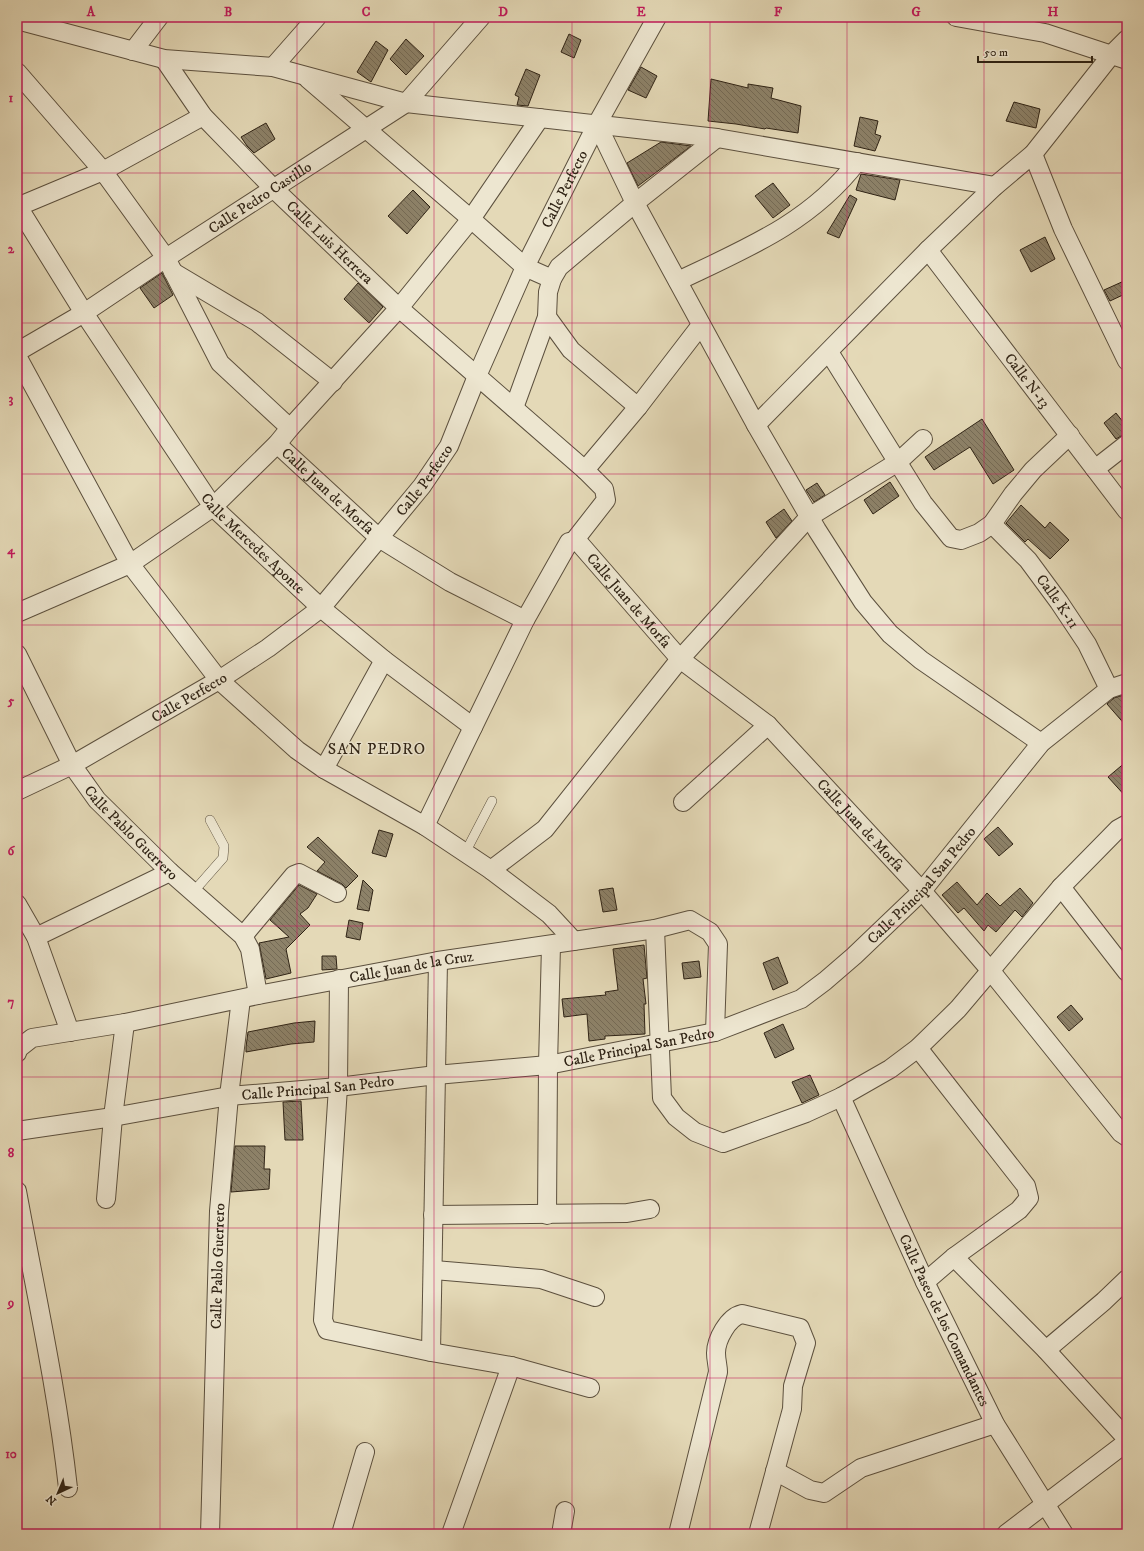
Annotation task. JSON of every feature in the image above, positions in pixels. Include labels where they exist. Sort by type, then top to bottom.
[{"type":"street","points":[[133,51],[159,17]]},
{"type":"street","points":[[273,68],[317,17]]},
{"type":"street","name":"Calle Pedro Castillo","points":[[17,352],[169,265],[273,188],[406,103],[481,17]]},
{"type":"street","name":"Calle Perfecto","points":[[17,791],[72,765],[219,680],[268,648],[321,608],[422,486],[449,446],[477,376],[525,267],[597,124],[657,17]]},
{"type":"street","points":[[956,17],[1045,33],[1119,57]]},
{"type":"street","points":[[17,20],[164,59],[273,68],[406,103],[717,138],[995,186]]},
{"type":"street","points":[[756,425],[928,250],[995,186],[1033,154],[1119,57],[1127,39]]},
{"type":"street","name":"Calle Luis Herrera","points":[[164,59],[203,116],[273,188],[399,308],[585,470],[604,489],[606,500],[572,541],[525,620],[426,826]]},
{"type":"street","points":[[17,72],[103,171],[169,265],[220,363],[290,428]]},
{"type":"street","points":[[305,76],[367,128],[525,267],[552,279]]},
{"type":"street","points":[[17,207],[103,171],[203,116]]},
{"type":"street","points":[[17,613],[130,564],[214,507],[277,444],[399,308],[471,219],[540,118]]},
{"type":"street","points":[[597,124],[635,203],[756,425],[809,516],[863,602],[890,634],[921,660],[1041,744]]},
{"type":"street","points":[[514,408],[547,317],[548,292],[552,279],[559,267],[635,203],[717,138]]},
{"type":"street","points":[[1033,154],[1064,229],[1127,361]]},
{"type":"street","points":[[678,281],[758,243],[795,220],[821,201],[857,162]]},
{"type":"street","name":"Calle Mercedes Aponte","points":[[17,207],[84,313],[214,507],[321,608],[384,660],[473,728]]},
{"type":"street","name":"Calle N-13","points":[[928,250],[1127,511]]},
{"type":"street","points":[[169,265],[257,322],[333,382]]},
{"type":"street","points":[[547,317],[571,350],[638,407]]},
{"type":"street","points":[[585,470],[638,407],[701,325]]},
{"type":"street","points":[[829,352],[924,503],[951,538],[961,540],[970,537],[980,533],[992,524],[1013,494],[1033,470],[1070,435]]},
{"type":"street","points":[[17,356],[130,564],[219,680],[297,750],[324,769],[426,826],[491,870],[549,914],[574,941]]},
{"type":"street","points":[[491,870],[545,829],[680,659],[809,516],[898,462],[923,439]]},
{"type":"street","name":"Calle Juan de Morfa","points":[[277,444],[379,538],[450,582],[525,620]]},
{"type":"street","points":[[1095,469],[1127,444]]},
{"type":"street","name":"Calle K-11","points":[[992,524],[1028,560],[1059,602],[1087,644],[1109,690]]},
{"type":"street","name":"Calle Juan de Morfa","points":[[572,541],[580,544],[680,659],[768,724],[922,891],[990,970],[1121,1133],[1127,1137]]},
{"type":"street","name":"Calle Pablo Guerrero","points":[[17,654],[72,765],[97,800],[170,872],[194,891],[243,936],[250,949],[249,997],[229,1096],[219,1211],[210,1534]]},
{"type":"street","points":[[324,769],[384,660]]},
{"type":"street","name":"Calle Principal San Pedro","points":[[17,1130],[113,1117],[229,1096],[338,1087],[548,1065],[715,1032],[801,998],[825,981],[854,956],[922,891],[1041,744],[1109,690],[1127,683]]},
{"type":"street","points":[[683,802],[768,724]]},
{"type":"street","points":[[655,929],[662,1098],[676,1117],[696,1132],[723,1143],[806,1113],[841,1097],[890,1069],[918,1048],[958,1009],[1061,887],[1118,829],[1127,824]]},
{"type":"street","points":[[36,937],[170,872]]},
{"type":"street","points":[[243,936],[294,875],[299,873],[337,893]]},
{"type":"street","points":[[1061,887],[1127,972]]},
{"type":"street","points":[[17,904],[36,937],[70,1032]]},
{"type":"street","name":"Calle Juan de la Cruz","points":[[17,1053],[18,1048],[32,1038],[125,1024],[249,997],[438,961],[655,929],[690,920],[710,932],[718,944],[715,1032]]},
{"type":"street","points":[[547,1215],[548,1065],[551,944]]},
{"type":"street","points":[[431,1352],[434,1270],[433,1215],[438,961]]},
{"type":"street","points":[[339,979],[338,1087],[323,1320],[327,1330],[431,1352],[511,1366],[590,1388]]},
{"type":"street","points":[[106,1199],[113,1117],[125,1024]]},
{"type":"street","points":[[918,1048],[1026,1186],[1029,1198],[1019,1210],[954,1257],[925,1282]]},
{"type":"street","name":"Calle Paseo de los Comandantes","points":[[841,1097],[925,1282],[995,1424],[1044,1505],[1064,1534]]},
{"type":"street","points":[[17,1191],[52,1378],[62,1437],[68,1488]]},
{"type":"street","points":[[433,1215],[627,1213],[650,1209]]},
{"type":"street","points":[[954,1257],[1046,1350],[1127,1441],[1006,1534]]},
{"type":"street","points":[[434,1270],[541,1279],[595,1296]]},
{"type":"street","points":[[1046,1350],[1126,1283]]},
{"type":"street","points":[[678,1534],[718,1372],[716,1354],[717,1346],[723,1332],[737,1315],[742,1314],[800,1328],[806,1343],[793,1386],[792,1409],[758,1534]]},
{"type":"street","points":[[451,1534],[511,1366]]},
{"type":"street","points":[[775,1472],[810,1490],[824,1493],[861,1468],[995,1424]]},
{"type":"street","points":[[344,1533],[365,1452]]},
{"type":"street","points":[[561,1534],[565,1511]]},
{"type":"lane","points":[[465,853],[492,801]]},
{"type":"lane","points":[[194,891],[223,858],[224,846],[210,820]]},
{"type":"building","points":[[569,34],[581,40],[574,58],[561,52]]},
{"type":"building","points":[[406,39],[424,56],[406,75],[390,59]]},
{"type":"building","points":[[376,41],[388,50],[371,82],[357,72]]},
{"type":"building","points":[[641,67],[657,76],[646,98],[628,90]]},
{"type":"building","points":[[526,69],[540,75],[528,106],[517,105],[519,97],[515,95]]},
{"type":"building","points":[[711,79],[748,88],[748,84],[773,88],[771,98],[801,106],[798,133],[708,121]]},
{"type":"building","points":[[1014,102],[1040,109],[1036,128],[1006,121]]},
{"type":"building","points":[[860,117],[878,121],[875,134],[881,136],[875,151],[854,146]]},
{"type":"building","points":[[266,123],[275,139],[254,153],[241,137]]},
{"type":"building","points":[[661,142],[691,146],[638,186],[627,163]]},
{"type":"building","points":[[861,174],[900,180],[895,200],[856,190]]},
{"type":"building","points":[[773,183],[790,205],[773,218],[755,196]]},
{"type":"building","points":[[413,190],[430,207],[407,234],[388,216]]},
{"type":"building","points":[[850,195],[857,199],[839,238],[827,233]]},
{"type":"building","points":[[1045,237],[1055,259],[1031,272],[1020,250]]},
{"type":"building","points":[[162,273],[173,295],[154,308],[140,288]]},
{"type":"building","points":[[1124,281],[1127,288],[1127,293],[1110,301],[1104,290]]},
{"type":"building","points":[[358,283],[383,307],[369,323],[344,299]]},
{"type":"building","points":[[1116,413],[1127,427],[1127,434],[1116,439],[1104,423]]},
{"type":"building","points":[[982,419],[1014,470],[993,484],[970,447],[934,470],[925,457]]},
{"type":"building","points":[[890,482],[899,496],[873,514],[864,500]]},
{"type":"building","points":[[817,483],[825,495],[814,502],[806,490]]},
{"type":"building","points":[[1021,505],[1045,528],[1050,522],[1069,540],[1050,559],[1028,539],[1025,542],[1006,523]]},
{"type":"building","points":[[784,509],[792,521],[776,538],[766,522]]},
{"type":"building","points":[[1127,694],[1127,727],[1107,704],[1114,698]]},
{"type":"building","points":[[1127,761],[1127,798],[1108,777]]},
{"type":"building","points":[[998,827],[1013,844],[999,856],[984,839]]},
{"type":"building","points":[[379,830],[393,834],[386,857],[372,853]]},
{"type":"building","points":[[318,837],[358,876],[346,888],[342,884],[317,871],[325,862],[307,847]]},
{"type":"building","points":[[363,880],[373,890],[369,911],[357,909]]},
{"type":"building","points":[[957,882],[977,905],[987,893],[1000,906],[1020,888],[1033,903],[1022,917],[1015,910],[996,932],[988,925],[984,931],[964,908],[958,913],[942,895]]},
{"type":"building","points":[[299,885],[317,894],[308,908],[300,914],[310,925],[286,949],[291,973],[266,979],[259,943],[289,937],[270,920]]},
{"type":"building","points":[[613,888],[617,910],[603,912],[599,890]]},
{"type":"building","points":[[349,920],[363,923],[360,940],[346,937]]},
{"type":"building","points":[[644,945],[647,978],[643,979],[646,1004],[644,1004],[645,1034],[605,1036],[605,1039],[589,1041],[587,1014],[564,1017],[562,999],[606,995],[605,992],[618,990],[613,949]]},
{"type":"building","points":[[322,956],[336,956],[337,969],[322,970]]},
{"type":"building","points":[[778,957],[788,983],[773,990],[763,963]]},
{"type":"building","points":[[699,961],[701,977],[684,979],[682,963]]},
{"type":"building","points":[[1071,1005],[1083,1019],[1069,1031],[1057,1017]]},
{"type":"building","points":[[315,1021],[314,1042],[291,1044],[246,1052],[248,1032],[294,1023]]},
{"type":"building","points":[[783,1024],[794,1049],[775,1058],[764,1033]]},
{"type":"building","points":[[810,1075],[819,1095],[802,1103],[792,1082]]},
{"type":"building","points":[[301,1101],[303,1140],[285,1140],[283,1102]]},
{"type":"building","points":[[235,1146],[265,1146],[264,1169],[270,1169],[269,1189],[231,1192]]},
{"type":"district","name":"SAN PEDRO","points":[[377,749]]}]
